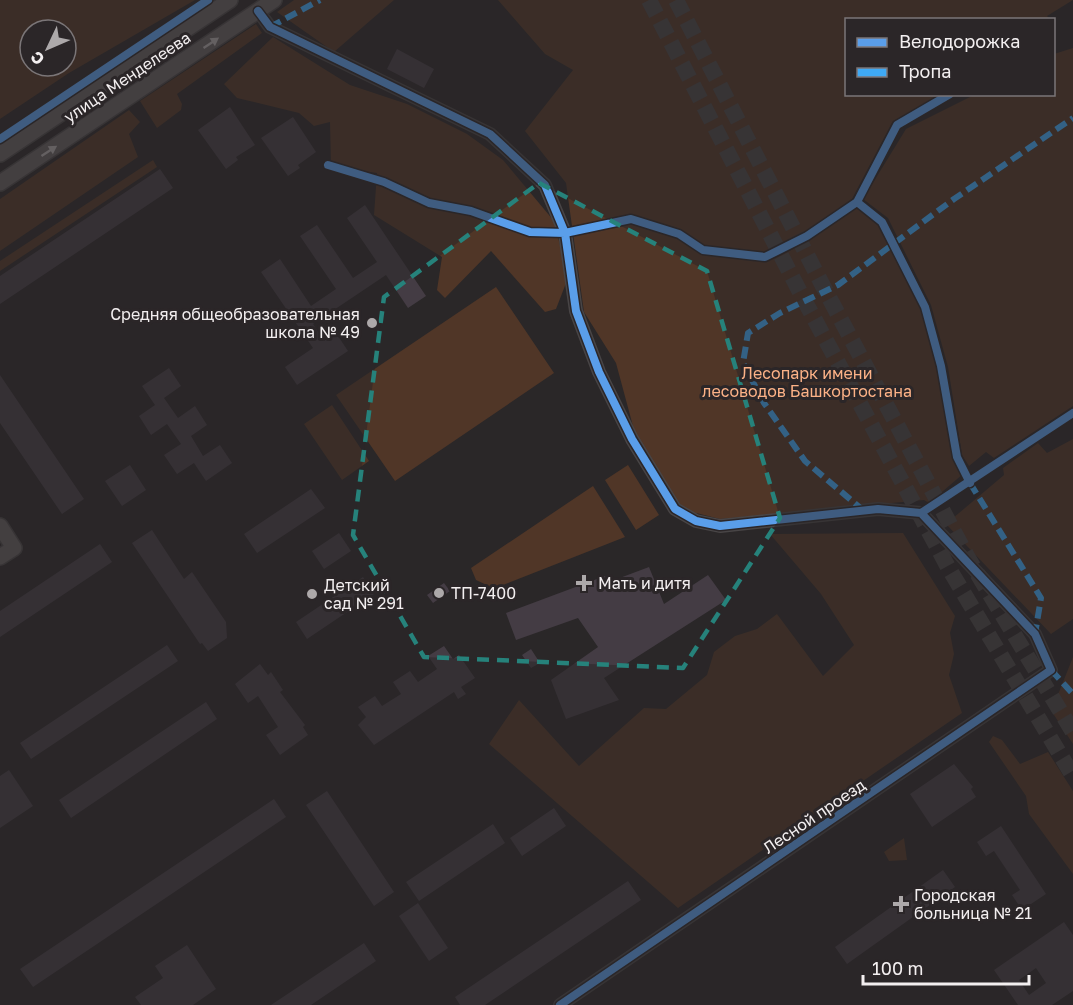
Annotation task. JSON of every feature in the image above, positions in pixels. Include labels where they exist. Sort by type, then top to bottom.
[{"type":"main road","name":"улица Менделеева","points":[[0,154],[230,0]]},
{"type":"main road","name":"улица Менделеева","points":[[0,183],[274,0]]},
{"type":"main road","points":[[0,526],[14,548],[0,557]]},
{"type":"street","name":"Лесной проезд","points":[[258,11],[270,27],[490,134],[544,185],[565,233],[576,311],[599,372],[632,439],[675,509],[696,521],[720,526],[878,509],[921,513],[1035,634],[1050,670],[560,1005]]},
{"type":"highlighted area","points":[[539,183],[707,271],[780,518],[683,668],[424,657],[353,535],[384,297]]},
{"type":"green space","points":[[0,0],[195,0],[78,68],[78,18],[18,18],[18,78],[62,78],[0,119]]},
{"type":"green space","points":[[294,0],[394,0],[334,52],[277,12]]},
{"type":"green space","name":"Лесопарк имени лесоводов Башкортостана","points":[[498,0],[1073,0],[1047,16],[1049,18],[845,18],[845,96],[940,96],[893,121],[852,199],[805,233],[764,255],[707,249],[727,256],[766,260],[787,252],[812,237],[856,205],[880,226],[921,308],[938,368],[954,459],[963,474],[929,503],[924,500],[720,519],[684,510],[637,441],[616,363],[584,312],[566,183],[525,131],[573,70],[545,54]]},
{"type":"green space","points":[[256,24],[262,33],[177,94],[182,104],[181,110],[157,128],[140,101]]},
{"type":"green space","points":[[273,37],[350,85],[407,104],[467,134],[503,160],[554,221],[568,278],[556,309],[545,312],[491,251],[445,298],[437,290],[442,257],[374,215],[377,173],[331,167],[330,122],[314,126],[299,113],[237,98],[224,84]]},
{"type":"green space","name":"Лесопарк имени лесоводов Башкортостана","points":[[1073,48],[1073,406],[994,458],[986,452],[969,466],[962,455],[948,367],[931,305],[888,218],[863,199],[906,129],[972,96],[1055,96],[1055,54]]},
{"type":"green space","points":[[129,110],[140,122],[129,134],[138,157],[0,251],[0,199]]},
{"type":"green space","points":[[153,160],[157,167],[0,271],[0,261]]},
{"type":"green space","points":[[496,287],[554,373],[395,481],[336,395]]},
{"type":"green space","points":[[332,405],[369,461],[342,480],[304,424]]},
{"type":"green space","points":[[1073,439],[1073,619],[1051,634],[946,524],[1004,475],[1003,468],[1038,443],[1047,453]]},
{"type":"green space","points":[[628,465],[659,515],[636,530],[605,480]]},
{"type":"green space","points":[[593,486],[625,537],[503,585],[491,587],[476,580],[471,568]]},
{"type":"green space","points":[[903,533],[955,616],[950,633],[954,654],[949,675],[962,713],[678,908],[489,744],[519,700],[579,766],[644,708],[666,709],[707,675],[714,652],[735,636],[757,629],[777,614],[823,676],[854,645],[821,594],[770,534]]},
{"type":"green space","points":[[1073,657],[1073,744],[1054,715],[1053,707]]},
{"type":"green space","points":[[993,736],[1002,740],[1020,764],[1048,752],[1073,791],[1073,874],[1029,814],[1026,796],[989,742]]},
{"type":"green space","points":[[904,838],[907,860],[889,861],[884,852]]},
{"type":"building","points":[[397,49],[434,69],[424,88],[387,69]]},
{"type":"building","points":[[230,107],[255,145],[236,157],[238,160],[226,169],[198,130]]},
{"type":"building","points":[[293,117],[316,152],[298,165],[300,168],[288,176],[261,138]]},
{"type":"building","points":[[160,169],[173,188],[0,304],[0,276]]},
{"type":"building","points":[[365,205],[426,296],[408,308],[386,275],[313,324],[324,341],[336,333],[348,351],[297,385],[285,367],[313,348],[261,272],[280,259],[311,306],[336,289],[300,236],[317,225],[353,278],[377,262],[347,218]]},
{"type":"building","points":[[169,368],[181,386],[164,398],[178,418],[195,406],[207,425],[191,436],[203,456],[220,445],[232,463],[206,481],[194,463],[177,474],[164,455],[181,444],[167,424],[151,435],[139,416],[155,405],[142,386]]},
{"type":"building","points":[[0,375],[84,499],[62,514],[0,423]]},
{"type":"building","points":[[130,465],[146,490],[122,506],[105,481]]},
{"type":"building","points":[[311,489],[325,508],[257,553],[244,534]]},
{"type":"building","points":[[152,530],[184,579],[192,572],[226,622],[227,638],[208,651],[202,643],[200,644],[132,543]]},
{"type":"building","points":[[339,533],[351,551],[324,569],[312,551]]},
{"type":"building","points":[[100,544],[112,562],[0,637],[0,611]]},
{"type":"building","points":[[649,567],[664,604],[708,575],[726,600],[604,678],[619,700],[566,719],[551,680],[598,647],[578,618],[516,640],[506,613],[605,576],[609,582]]},
{"type":"building","points":[[363,577],[374,594],[307,639],[296,622]]},
{"type":"building","name":"ТП-7400","points":[[444,583],[450,591],[433,603],[427,595]]},
{"type":"building","points":[[167,645],[178,661],[31,759],[20,743]]},
{"type":"building","points":[[444,646],[453,659],[459,655],[475,678],[461,687],[466,694],[458,699],[454,692],[374,745],[358,725],[366,717],[358,707],[375,696],[382,706],[401,694],[393,682],[410,671],[418,682],[437,669],[428,656]]},
{"type":"building","points":[[531,649],[540,663],[531,668],[522,655]]},
{"type":"building","points":[[260,664],[268,675],[271,672],[283,690],[280,692],[305,725],[303,727],[308,735],[280,755],[266,735],[278,727],[258,696],[248,703],[235,684]]},
{"type":"building","points":[[206,702],[217,719],[71,818],[59,800]]},
{"type":"building","points":[[954,764],[973,787],[971,789],[976,797],[932,827],[910,794]]},
{"type":"building","points":[[9,770],[33,806],[0,828],[0,776]]},
{"type":"building","points":[[327,791],[394,892],[374,906],[306,805]]},
{"type":"building","points":[[274,799],[286,817],[33,987],[20,969]]},
{"type":"building","points":[[554,808],[566,826],[522,856],[510,838]]},
{"type":"building","points":[[493,824],[505,843],[419,901],[406,882]]},
{"type":"building","points":[[1001,826],[1046,894],[1022,910],[1012,895],[1020,890],[994,851],[986,856],[977,842]]},
{"type":"building","points":[[943,870],[955,887],[847,964],[835,947]]},
{"type":"building","points":[[628,881],[641,900],[485,1005],[460,1005],[455,997]]},
{"type":"building","points":[[418,903],[448,948],[429,961],[399,916]]},
{"type":"building","points":[[1064,922],[1073,935],[1073,991],[1052,1005],[1018,1005],[994,970]],"holes":[[[1036,968],[1046,983],[1029,995],[1019,980]]]},
{"type":"building","points":[[364,943],[376,961],[311,1005],[271,1005]]},
{"type":"building","points":[[187,945],[216,989],[193,1005],[141,1005],[135,997],[163,978],[155,966]]},
{"type":"tunnel","points":[[649,0],[802,296],[948,567],[1073,776]]},
{"type":"tunnel","points":[[676,0],[824,288],[968,558],[1073,732]]},
{"type":"marked path","points":[[270,27],[320,0]]},
{"type":"marked path","points":[[864,511],[805,461],[764,403],[743,363],[748,333],[780,313],[838,285],[954,199],[1073,118]]},
{"type":"marked path","points":[[970,483],[1041,598],[1035,634]]},
{"type":"marked path","points":[[1051,670],[1073,694]]},
{"type":"cycle path","points":[[0,139],[208,0]]},
{"type":"cycle path","points":[[258,11],[270,27],[490,134],[545,185],[565,233],[576,311],[599,372],[632,439],[675,509],[696,521],[720,526],[878,509],[921,513],[1035,634],[1051,670],[560,1005]]},
{"type":"cycle path","points":[[328,165],[384,182],[429,203],[471,211],[530,232],[565,233],[631,219],[679,234],[703,250],[765,257],[807,236],[857,202],[897,125],[947,96]]},
{"type":"cycle path","points":[[857,202],[882,222],[925,307],[941,366],[957,457],[970,483]]},
{"type":"cycle path","points":[[921,513],[1073,413]]},
{"type":"place","name":"Средняя общеобразовательная школа № 49","points":[[372,323]]},
{"type":"place","name":"Мать и дитя","points":[[584,583]]},
{"type":"place","name":"ТП-7400","points":[[439,593]]},
{"type":"place","name":"Детский сад № 291","points":[[312,594]]},
{"type":"place","name":"Городская больница № 21","points":[[901,904]]}]
